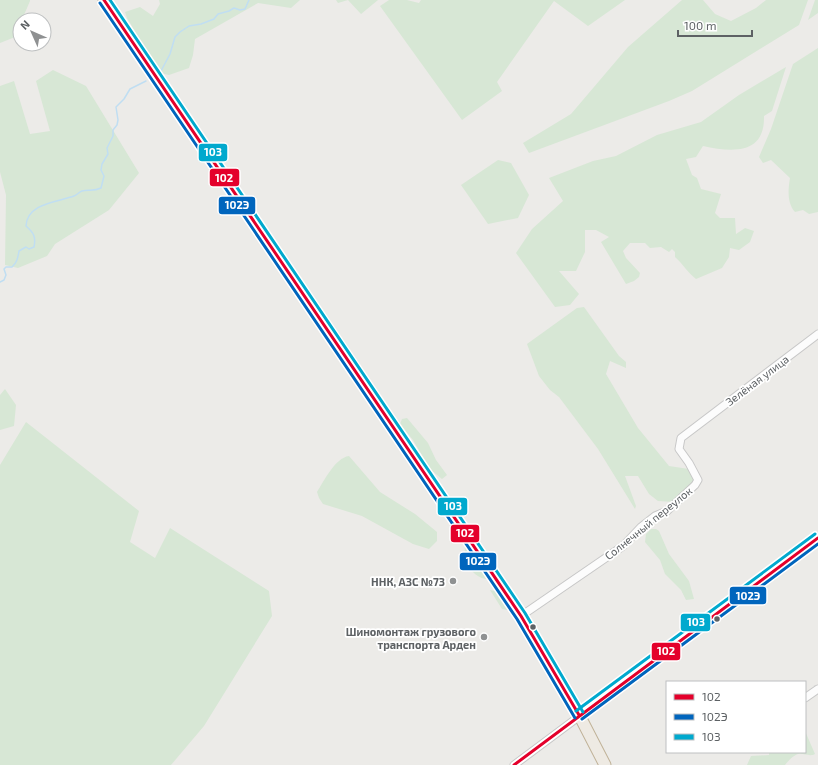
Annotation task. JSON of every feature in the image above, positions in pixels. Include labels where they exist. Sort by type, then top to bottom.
[{"type":"highway","points":[[104,0],[339,345],[521,616],[580,715],[605,765]]},
{"type":"street","name":"Зелёная улица","points":[[697,426],[818,334]]},
{"type":"street","name":"Солнечный переулок","points":[[521,616],[623,546],[641,527],[655,516],[667,510],[695,485],[698,480],[679,448],[681,438],[697,426]]},
{"type":"street","points":[[514,765],[818,538]]},
{"type":"street","points":[[806,697],[818,688]]},
{"type":"green space","points":[[0,0],[30,0],[25,12],[12,12],[12,38],[0,43]]},
{"type":"green space","points":[[159,0],[300,0],[291,8],[258,3],[195,39],[193,55],[189,68],[169,75],[160,73],[127,18],[125,12],[140,7],[153,16],[160,4]]},
{"type":"green space","points":[[336,0],[348,0],[338,3]]},
{"type":"green space","points":[[348,0],[378,0],[361,14]]},
{"type":"green space","points":[[389,0],[407,0],[419,3],[421,0],[625,0],[588,26],[554,1],[497,82],[502,91],[462,120],[380,6]]},
{"type":"green space","points":[[682,0],[703,0],[715,14],[731,21],[756,8],[766,0],[808,0],[799,25],[692,91],[529,153],[523,143],[571,114],[628,47]]},
{"type":"green space","points":[[815,0],[818,0],[818,13],[808,20]]},
{"type":"green space","points":[[818,48],[818,212],[809,214],[803,210],[795,212],[792,208],[789,196],[790,178],[771,160],[763,163],[759,157],[771,129],[793,64]]},
{"type":"green space","points":[[786,67],[772,111],[764,116],[763,129],[759,138],[753,145],[735,150],[703,146],[696,157],[686,159],[692,175],[697,178],[701,189],[721,194],[715,213],[720,218],[735,218],[736,234],[745,228],[754,231],[750,242],[739,250],[730,248],[729,257],[722,268],[696,279],[675,257],[675,252],[672,249],[669,252],[661,247],[650,248],[645,243],[630,243],[623,251],[626,258],[640,273],[639,277],[634,281],[626,284],[601,242],[609,237],[596,230],[585,230],[585,252],[576,271],[559,271],[579,294],[570,305],[555,307],[516,253],[532,229],[563,201],[549,178],[593,161],[616,156],[657,135],[701,122],[739,95]]},
{"type":"green space","points":[[53,70],[86,86],[139,173],[109,210],[55,244],[47,256],[18,268],[5,265],[6,195],[0,172],[0,86],[14,81],[30,134],[50,131],[36,81]]},
{"type":"green space","points":[[498,160],[511,163],[529,195],[518,218],[488,224],[461,185]]},
{"type":"green space","points":[[584,307],[619,356],[626,362],[626,368],[610,361],[606,374],[638,428],[669,466],[689,469],[694,479],[690,488],[674,502],[658,501],[649,494],[638,476],[625,476],[636,506],[635,509],[598,449],[559,397],[550,390],[539,376],[527,344],[577,308]]},
{"type":"green space","points":[[5,389],[16,405],[14,426],[0,430],[0,395]]},
{"type":"green space","points":[[407,418],[428,443],[436,460],[447,475],[442,479],[430,469],[413,440],[400,424],[402,419]]},
{"type":"green space","points":[[26,422],[139,511],[130,542],[155,558],[170,528],[269,591],[272,616],[204,726],[171,765],[0,765],[0,465]]},
{"type":"green space","points":[[349,456],[380,492],[415,514],[437,532],[437,541],[429,549],[413,544],[362,516],[323,504],[317,492],[335,465],[339,461]]},
{"type":"green space","points":[[651,529],[656,529],[659,531],[669,554],[689,581],[694,599],[686,600],[681,590],[665,574],[660,560],[645,542],[646,534]]},
{"type":"green space","points":[[468,545],[488,575],[486,579],[475,574],[464,559],[465,547]]},
{"type":"green space","points":[[490,590],[499,593],[504,598],[510,606],[507,610],[502,609]]},
{"type":"green space","points":[[806,733],[815,754],[798,754],[791,758],[785,765],[747,765],[751,756],[769,755],[769,753],[806,753]]},
{"type":"waterway","points":[[161,71],[170,54],[175,37],[180,32],[189,26],[201,24],[214,19],[218,14],[234,8],[240,10],[245,9],[249,0]]},
{"type":"waterway","points":[[0,282],[4,280],[6,275],[4,269],[14,265],[19,251],[26,247],[29,249],[34,247],[34,235],[26,226],[28,218],[32,212],[44,205],[74,196],[82,191],[101,188],[104,176],[101,170],[102,164],[108,154],[107,148],[118,120],[116,107],[124,99],[130,89],[146,81]]},
{"type":"transit line","name":"102","points":[[104,0],[521,616],[579,715]]},
{"type":"transit line","name":"103","points":[[110,0],[525,613],[583,712]]},
{"type":"transit line","name":"102Э","points":[[100,3],[517,619],[575,718]]},
{"type":"transit line","name":"103","points":[[576,711],[815,534]]},
{"type":"transit line","name":"102","points":[[514,765],[818,538]]},
{"type":"transit line","name":"102Э","points":[[582,719],[818,544]]},
{"type":"place","name":"ННК, АЗС №73","points":[[453,581]]},
{"type":"place","name":"Шиномонтаж грузового транспорта Арден","points":[[484,637]]}]
